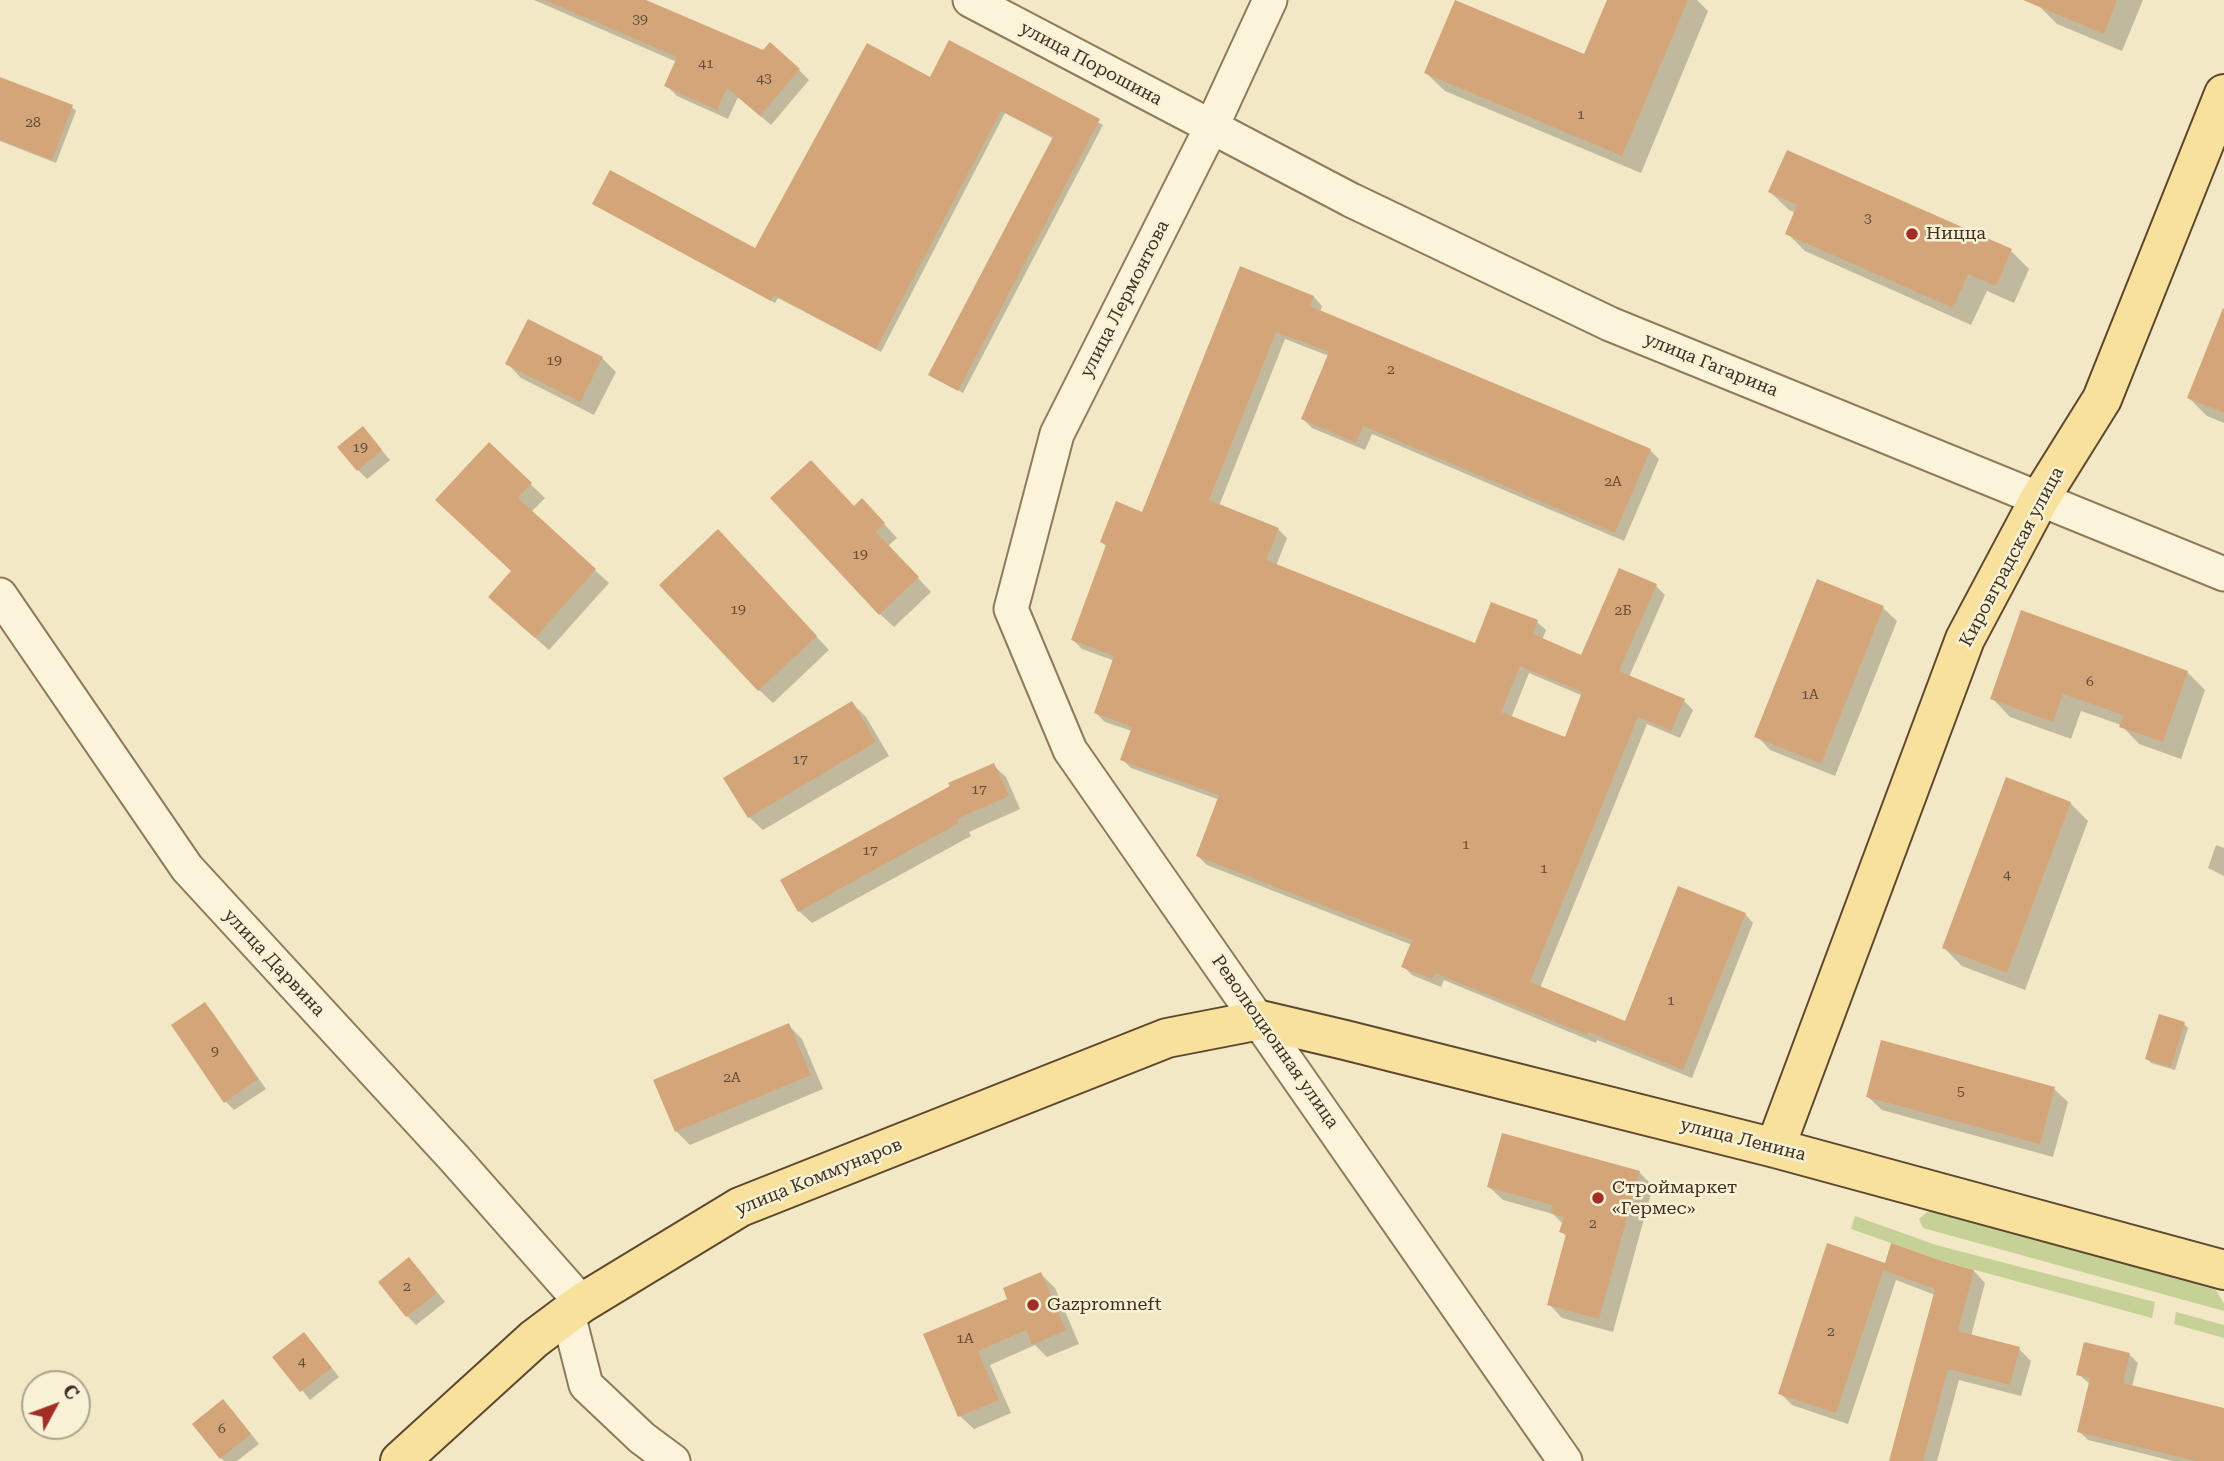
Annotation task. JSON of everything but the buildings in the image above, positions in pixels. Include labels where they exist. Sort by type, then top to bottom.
[{"type":"main road","name":"Кировградская улица","points":[[1775,1147],[1965,639],[2039,500],[2102,399],[2224,94]]},
{"type":"main road","name":"улица Ленина","points":[[1260,1020],[1775,1147],[2224,1270]]},
{"type":"main road","name":"улица Коммунаров","points":[[400,1461],[520,1351],[575,1309],[740,1207],[1167,1038],[1260,1020]]},
{"type":"street","name":"улица Порошина","points":[[970,0],[1211,128]]},
{"type":"street","name":"улица Лермонтова","points":[[1012,609],[1057,434],[1211,128],[1270,0]]},
{"type":"street","name":"улица Гагарина","points":[[1211,128],[1351,200],[1610,324],[2224,575]]},
{"type":"street","name":"улица Дарвина","points":[[0,595],[187,868],[454,1158],[575,1309],[586,1385],[642,1438],[673,1461]]},
{"type":"street","name":"Революционная улица","points":[[1012,609],[1070,750],[1565,1461]]},
{"type":"green space","points":[[1933,1211],[2216,1290],[2224,1304],[2224,1311],[1923,1228],[1919,1219],[1927,1212]]},
{"type":"green space","points":[[1855,1216],[1936,1245],[2155,1302],[2152,1318],[1942,1261],[1851,1229]]},
{"type":"green space","points":[[2176,1312],[2224,1325],[2224,1338],[2174,1324]]},
{"type":"place","name":"Ницца","points":[[1912,234]]},
{"type":"place","name":"Строймаркет «Гермес»","points":[[1598,1198]]},
{"type":"place","name":"Gazpromneft","points":[[1033,1305]]}]
